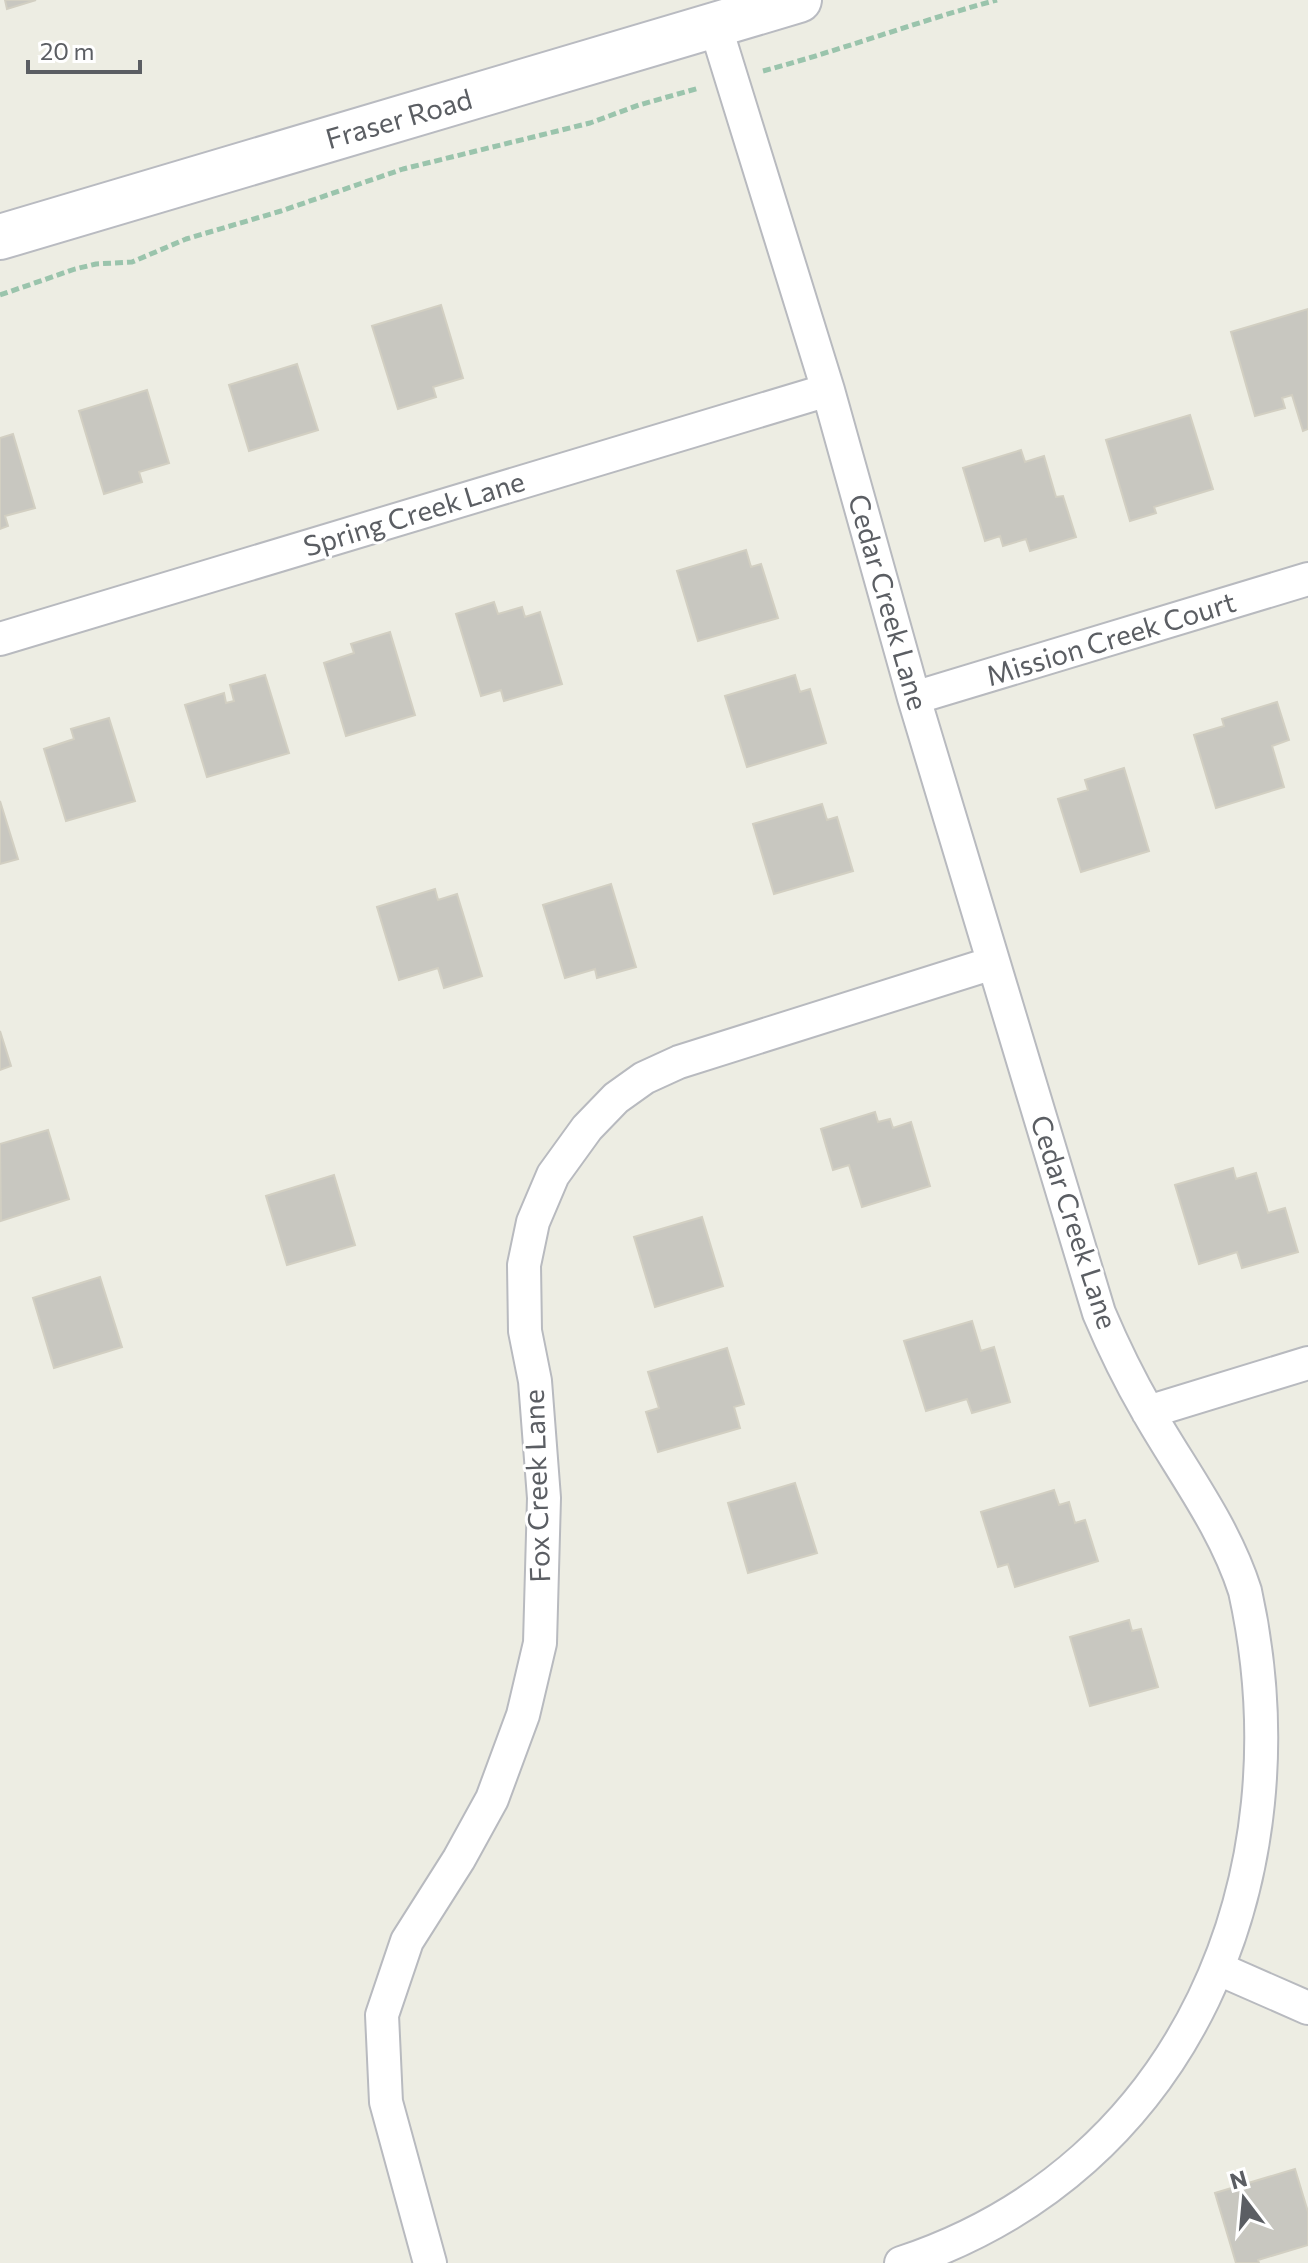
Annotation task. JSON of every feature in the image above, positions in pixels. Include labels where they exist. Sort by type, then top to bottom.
[{"type":"street","name":"Fraser Road","points":[[0,237],[799,0]]},
{"type":"street","name":"Cedar Creek Lane","points":[[715,25],[828,390],[914,698],[1099,1313],[1116,1353],[1148,1412],[1223,1537],[1261,1650],[1271,1707],[1273,1763],[1270,1818],[1263,1860],[1251,1905],[1203,2022],[1155,2092],[1122,2129],[1090,2158],[1016,2212],[975,2234],[901,2263]]},
{"type":"street","name":"Spring Creek Lane","points":[[0,639],[828,390]]},
{"type":"street","name":"Mission Creek Court","points":[[914,698],[1308,579]]},
{"type":"street","name":"Fox Creek Lane","points":[[430,2263],[386,2102],[382,2015],[407,1941],[459,1859],[492,1799],[523,1715],[540,1643],[544,1498],[541,1440],[523,1298],[524,1265],[538,1210],[553,1175],[587,1128],[616,1098],[644,1078],[679,1062],[993,963]]},
{"type":"street","points":[[1148,1412],[1308,1363]]},
{"type":"street","points":[[1226,1972],[1308,2008]]},
{"type":"path","points":[[0,295],[75,269],[96,264],[132,262],[186,239],[281,211],[403,169],[590,123],[639,105],[834,52],[928,19],[997,0]]},
{"type":"building","points":[[5,0],[36,0],[7,9]]},
{"type":"building","points":[[441,305],[463,378],[433,387],[436,397],[398,409],[372,326]]},
{"type":"building","points":[[1308,309],[1308,429],[1303,431],[1292,395],[1282,398],[1285,408],[1255,416],[1231,332]]},
{"type":"building","points":[[297,364],[318,430],[249,451],[229,385]]},
{"type":"building","points":[[147,390],[169,463],[139,472],[142,482],[104,494],[79,411]]},
{"type":"building","points":[[1190,415],[1213,489],[1154,507],[1156,513],[1130,521],[1106,440]]},
{"type":"building","points":[[13,434],[35,508],[5,516],[8,526],[0,529],[0,438]]},
{"type":"building","points":[[1021,450],[1025,462],[1044,456],[1056,497],[1063,496],[1076,537],[1030,551],[1026,539],[1003,546],[1000,536],[985,541],[963,468]]},
{"type":"building","points":[[746,550],[751,567],[761,564],[778,618],[698,641],[677,571]]},
{"type":"building","points":[[494,602],[498,614],[522,607],[525,617],[540,612],[562,684],[504,701],[501,690],[481,696],[456,614]]},
{"type":"building","points":[[390,632],[415,715],[346,736],[324,663],[354,653],[351,644]]},
{"type":"building","points":[[265,675],[289,753],[207,777],[185,705],[224,693],[226,703],[234,701],[230,685]]},
{"type":"building","points":[[795,675],[800,692],[810,689],[826,743],[747,767],[725,696]]},
{"type":"building","points":[[1277,702],[1289,740],[1272,746],[1284,787],[1216,808],[1194,735],[1224,726],[1222,719]]},
{"type":"building","points":[[109,718],[135,801],[66,821],[44,749],[74,739],[71,729]]},
{"type":"building","points":[[1124,768],[1149,851],[1081,872],[1058,799],[1088,790],[1085,780]]},
{"type":"building","points":[[0,801],[18,859],[0,864]]},
{"type":"building","points":[[822,804],[827,820],[837,817],[853,871],[774,894],[753,824]]},
{"type":"building","points":[[611,884],[636,967],[597,978],[595,969],[565,978],[543,905]]},
{"type":"building","points":[[435,889],[438,900],[457,894],[482,976],[444,988],[438,968],[399,980],[377,907]]},
{"type":"building","points":[[0,1031],[11,1066],[0,1070]]},
{"type":"building","points":[[875,1112],[878,1122],[890,1119],[893,1128],[911,1122],[930,1186],[862,1207],[849,1165],[833,1170],[821,1129]]},
{"type":"building","points":[[48,1130],[69,1199],[1,1221],[0,1144]]},
{"type":"building","points":[[1233,1168],[1236,1179],[1256,1173],[1268,1213],[1285,1208],[1298,1252],[1242,1268],[1237,1252],[1199,1264],[1175,1185]]},
{"type":"building","points":[[334,1175],[355,1245],[287,1265],[266,1196]]},
{"type":"building","points":[[702,1217],[723,1286],[655,1307],[634,1237]]},
{"type":"building","points":[[100,1277],[122,1347],[54,1368],[33,1298]]},
{"type":"building","points":[[972,1321],[981,1351],[994,1347],[1010,1402],[972,1413],[967,1399],[926,1411],[904,1341]]},
{"type":"building","points":[[727,1348],[744,1404],[734,1407],[740,1428],[658,1452],[646,1412],[659,1408],[648,1372]]},
{"type":"building","points":[[795,1483],[817,1553],[748,1573],[728,1503]]},
{"type":"building","points":[[1054,1490],[1059,1505],[1069,1502],[1075,1523],[1085,1520],[1098,1561],[1015,1587],[1008,1564],[998,1567],[981,1512]]},
{"type":"building","points":[[1129,1620],[1132,1631],[1141,1629],[1158,1687],[1090,1706],[1070,1637]]},
{"type":"building","points":[[1295,2169],[1308,2212],[1308,2245],[1258,2260],[1259,2263],[1236,2263],[1215,2193]]}]
